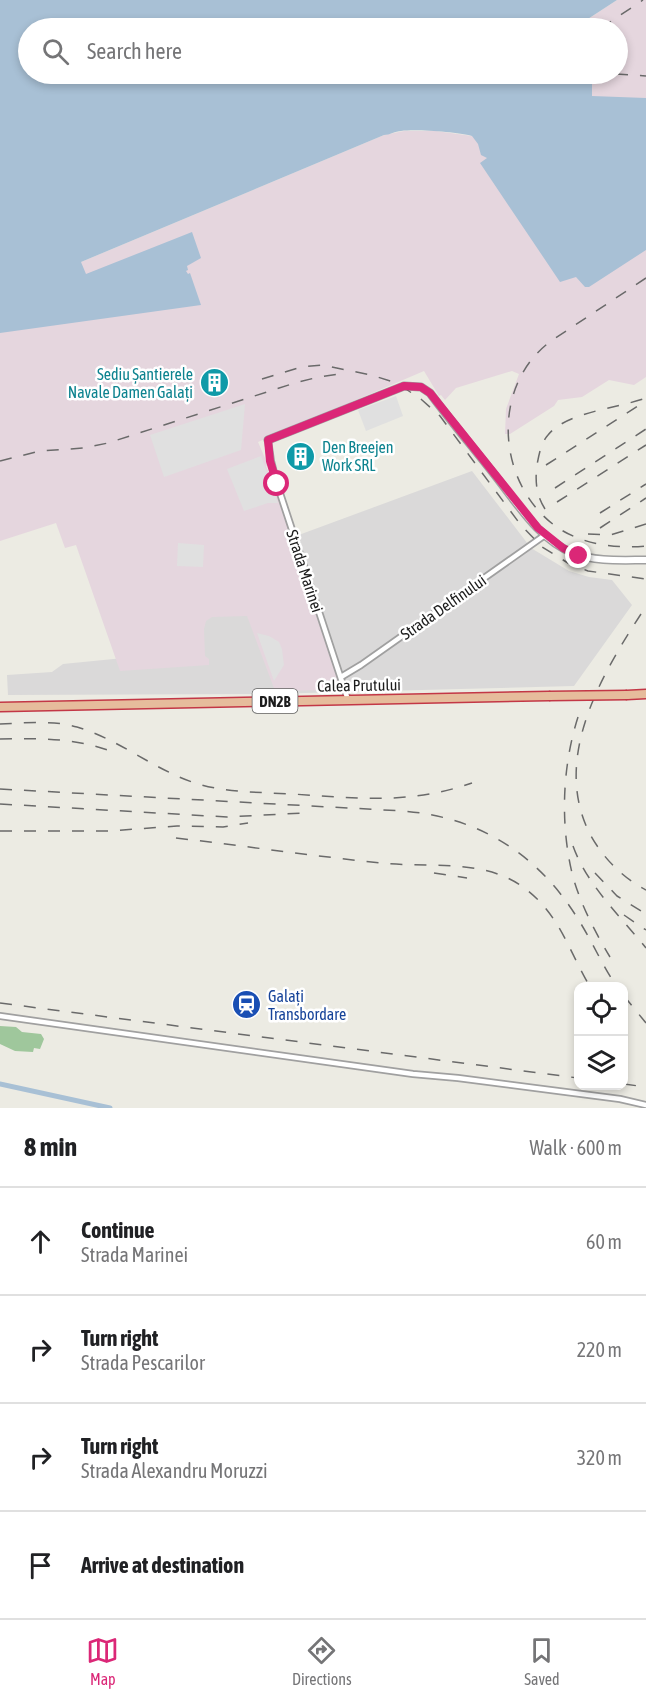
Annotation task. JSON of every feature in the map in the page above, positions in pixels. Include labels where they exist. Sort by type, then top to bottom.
[{"type":"highway","name":"Calea Prutului","points":[[0,707],[646,694]]},
{"type":"street","points":[[268,440],[404,386],[416,386],[430,393],[520,508],[545,535],[579,556],[599,559],[646,560]]},
{"type":"street","name":"Strada Marinei","points":[[268,440],[270,461],[277,484],[348,700]]},
{"type":"street","name":"Strada Delfinului","points":[[341,677],[361,666],[545,535]]},
{"type":"street","points":[[0,1016],[413,1074],[620,1099],[646,1105]]},
{"type":"shaded area","points":[[617,0],[646,0],[646,377],[634,385],[609,380],[582,397],[558,400],[554,406],[510,434],[505,434],[506,409],[519,374],[512,371],[456,388],[445,400],[441,395],[439,396],[424,371],[258,442],[281,502],[341,687],[337,690],[275,691],[247,616],[212,617],[206,621],[205,656],[209,659],[209,665],[120,671],[76,545],[65,548],[56,523],[0,541],[0,276],[81,262],[384,135],[404,131],[436,131],[472,136],[468,84],[628,84],[628,18],[589,18]]},
{"type":"shaded area","points":[[396,396],[403,416],[366,431],[358,410]]},
{"type":"shaded area","points":[[245,404],[241,450],[164,477],[150,435]]},
{"type":"shaded area","points":[[261,456],[278,503],[268,503],[244,511],[227,469]]},
{"type":"shaded area","points":[[472,471],[531,548],[569,571],[612,580],[632,605],[574,686],[266,694],[8,695],[7,675],[52,672],[63,664],[164,654],[204,570]]},
{"type":"shaded area","points":[[178,543],[204,545],[203,567],[177,566]]},
{"type":"shaded area","points":[[257,633],[279,642],[282,649],[284,665],[274,681]]},
{"type":"green space","points":[[0,1026],[16,1027],[22,1032],[41,1034],[44,1039],[40,1049],[34,1048],[33,1052],[15,1051],[0,1044]]},
{"type":"water","points":[[0,0],[617,0],[589,18],[18,18],[18,84],[592,84],[592,96],[646,98],[646,250],[589,287],[585,287],[576,277],[560,282],[480,163],[487,158],[481,155],[478,144],[472,136],[437,131],[399,131],[384,135],[81,262],[86,274],[192,232],[201,258],[187,266],[186,271],[190,273],[201,305],[0,333]]},
{"type":"waterway","points":[[0,1084],[110,1108]]},
{"type":"railway","points":[[616,18],[643,0]]},
{"type":"railway","points":[[628,75],[646,76]]},
{"type":"railway","points":[[646,278],[551,341],[532,360],[518,382],[510,407],[508,433],[512,459],[521,484],[535,506],[554,525],[575,537],[598,544],[622,547],[646,546]]},
{"type":"railway","points":[[262,379],[301,367],[322,365],[397,383],[440,416],[520,524],[542,547],[568,563],[588,571],[646,579]]},
{"type":"railway","points":[[0,461],[40,451],[84,448],[108,443],[298,382],[345,373]]},
{"type":"railway","points":[[545,509],[538,493],[536,477],[541,449],[548,435],[556,427],[580,416],[646,398]]},
{"type":"railway","points":[[546,465],[641,404]]},
{"type":"railway","points":[[555,488],[646,429]]},
{"type":"railway","points":[[557,502],[646,445]]},
{"type":"railway","points":[[600,513],[646,484]]},
{"type":"railway","points":[[600,528],[646,498]]},
{"type":"railway","points":[[588,534],[610,535],[646,524]]},
{"type":"railway","points":[[641,614],[610,665],[597,692],[578,749],[576,779],[580,808],[596,844],[622,874],[646,890]]},
{"type":"railway","points":[[578,717],[566,776],[566,838],[573,877],[580,898],[610,957]]},
{"type":"railway","points":[[0,724],[49,723],[77,727],[107,739],[177,776],[204,786],[229,790],[382,798],[426,795],[472,783]]},
{"type":"railway","points":[[0,739],[75,742],[118,754]]},
{"type":"railway","points":[[0,789],[403,811],[457,821],[504,843],[544,876],[578,919],[614,982]]},
{"type":"railway","points":[[0,804],[227,817],[302,813]]},
{"type":"railway","points":[[0,831],[108,831],[177,826],[223,827],[248,823]]},
{"type":"railway","points":[[176,838],[381,863],[455,866],[491,872],[523,887],[546,908],[562,932],[587,982]]},
{"type":"railway","points":[[573,846],[595,887],[646,948]]},
{"type":"railway","points":[[434,873],[467,878]]},
{"type":"railway","points":[[595,873],[617,896],[646,914]]},
{"type":"railway","points":[[624,915],[646,930]]},
{"type":"railway","points":[[628,1001],[646,1023]]},
{"type":"railway","points":[[0,1003],[574,1077]]},
{"type":"railway","points":[[628,1085],[646,1087]]},
{"type":"place","name":"Sediu Șantierele Navale Damen Galați","points":[[214,383]]},
{"type":"place","name":"Den Breejen Work SRL","points":[[301,456]]},
{"type":"place","name":"Galați Transbordare","points":[[247,1005]]},
{"type":"route","points":[[277,484],[270,461],[268,440],[404,386],[421,387],[430,393],[538,528],[554,542],[579,556]]}]
